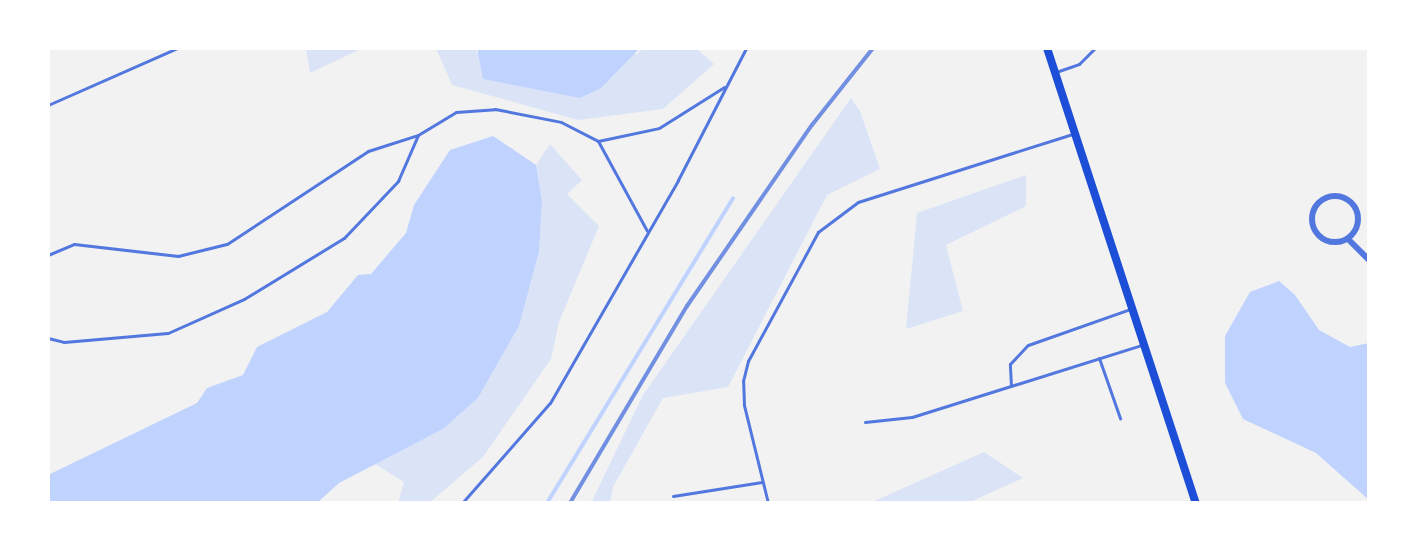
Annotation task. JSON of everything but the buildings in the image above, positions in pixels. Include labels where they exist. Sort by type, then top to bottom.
[{"type":"main road","points":[[1047,48],[1196,503]]},
{"type":"street","points":[[1341,196],[1357,210],[1358,227],[1348,239],[1331,242],[1316,233],[1314,209],[1319,201],[1341,196]]},
{"type":"street","points":[[1348,239],[1369,260]]},
{"type":"lane","points":[[48,105],[177,48]]},
{"type":"lane","points":[[462,503],[550,403],[648,231],[746,48]]},
{"type":"lane","points":[[1055,73],[1079,64],[1095,48]]},
{"type":"lane","points":[[598,141],[659,128],[727,86]]},
{"type":"lane","points":[[48,255],[74,244],[177,256],[226,244],[368,151],[418,135],[456,112],[495,109],[561,122],[598,141],[648,231]]},
{"type":"lane","points":[[768,503],[744,405],[742,381],[748,361],[818,232],[858,202],[1075,134]]},
{"type":"lane","points":[[48,338],[64,342],[168,333],[244,299],[344,238],[398,182],[418,135]]},
{"type":"lane","points":[[1011,386],[1010,364],[1028,345],[1132,308]]},
{"type":"lane","points":[[865,422],[912,417],[1144,344]]},
{"type":"lane","points":[[1099,358],[1120,418]]},
{"type":"lane","points":[[673,496],[762,482]]},
{"type":"shaded area","points":[[306,48],[363,48],[310,73]]},
{"type":"shaded area","points":[[436,48],[477,48],[476,53],[637,54],[642,48],[696,48],[714,64],[663,109],[578,120],[452,85]]},
{"type":"shaded area","points":[[851,98],[860,111],[880,169],[827,195],[728,387],[663,398],[613,487],[610,503],[591,503],[643,395]]},
{"type":"shaded area","points":[[550,144],[582,180],[567,194],[599,226],[559,322],[551,359],[483,457],[429,503],[398,503],[404,482],[375,464],[443,429],[478,398],[519,326],[539,252],[542,201],[536,165]]},
{"type":"shaded area","points":[[1026,175],[1026,206],[946,245],[963,311],[906,329],[917,213]]},
{"type":"shaded area","points":[[984,452],[1023,478],[968,503],[870,503]]},
{"type":"water","points":[[477,48],[640,48],[601,88],[580,98],[483,79]]},
{"type":"water","points":[[493,136],[536,165],[542,201],[539,252],[519,326],[478,398],[443,429],[339,483],[317,503],[48,503],[48,475],[197,403],[207,388],[243,375],[257,347],[327,312],[358,275],[371,274],[406,233],[414,205],[450,150]]},
{"type":"water","points":[[1279,281],[1295,295],[1319,330],[1350,347],[1369,343],[1369,500],[1316,453],[1243,419],[1225,383],[1225,336],[1250,292]]},
{"type":"waterway","points":[[547,503],[733,198]]},
{"type":"railway","points":[[570,503],[687,306],[812,125],[873,48]]}]
